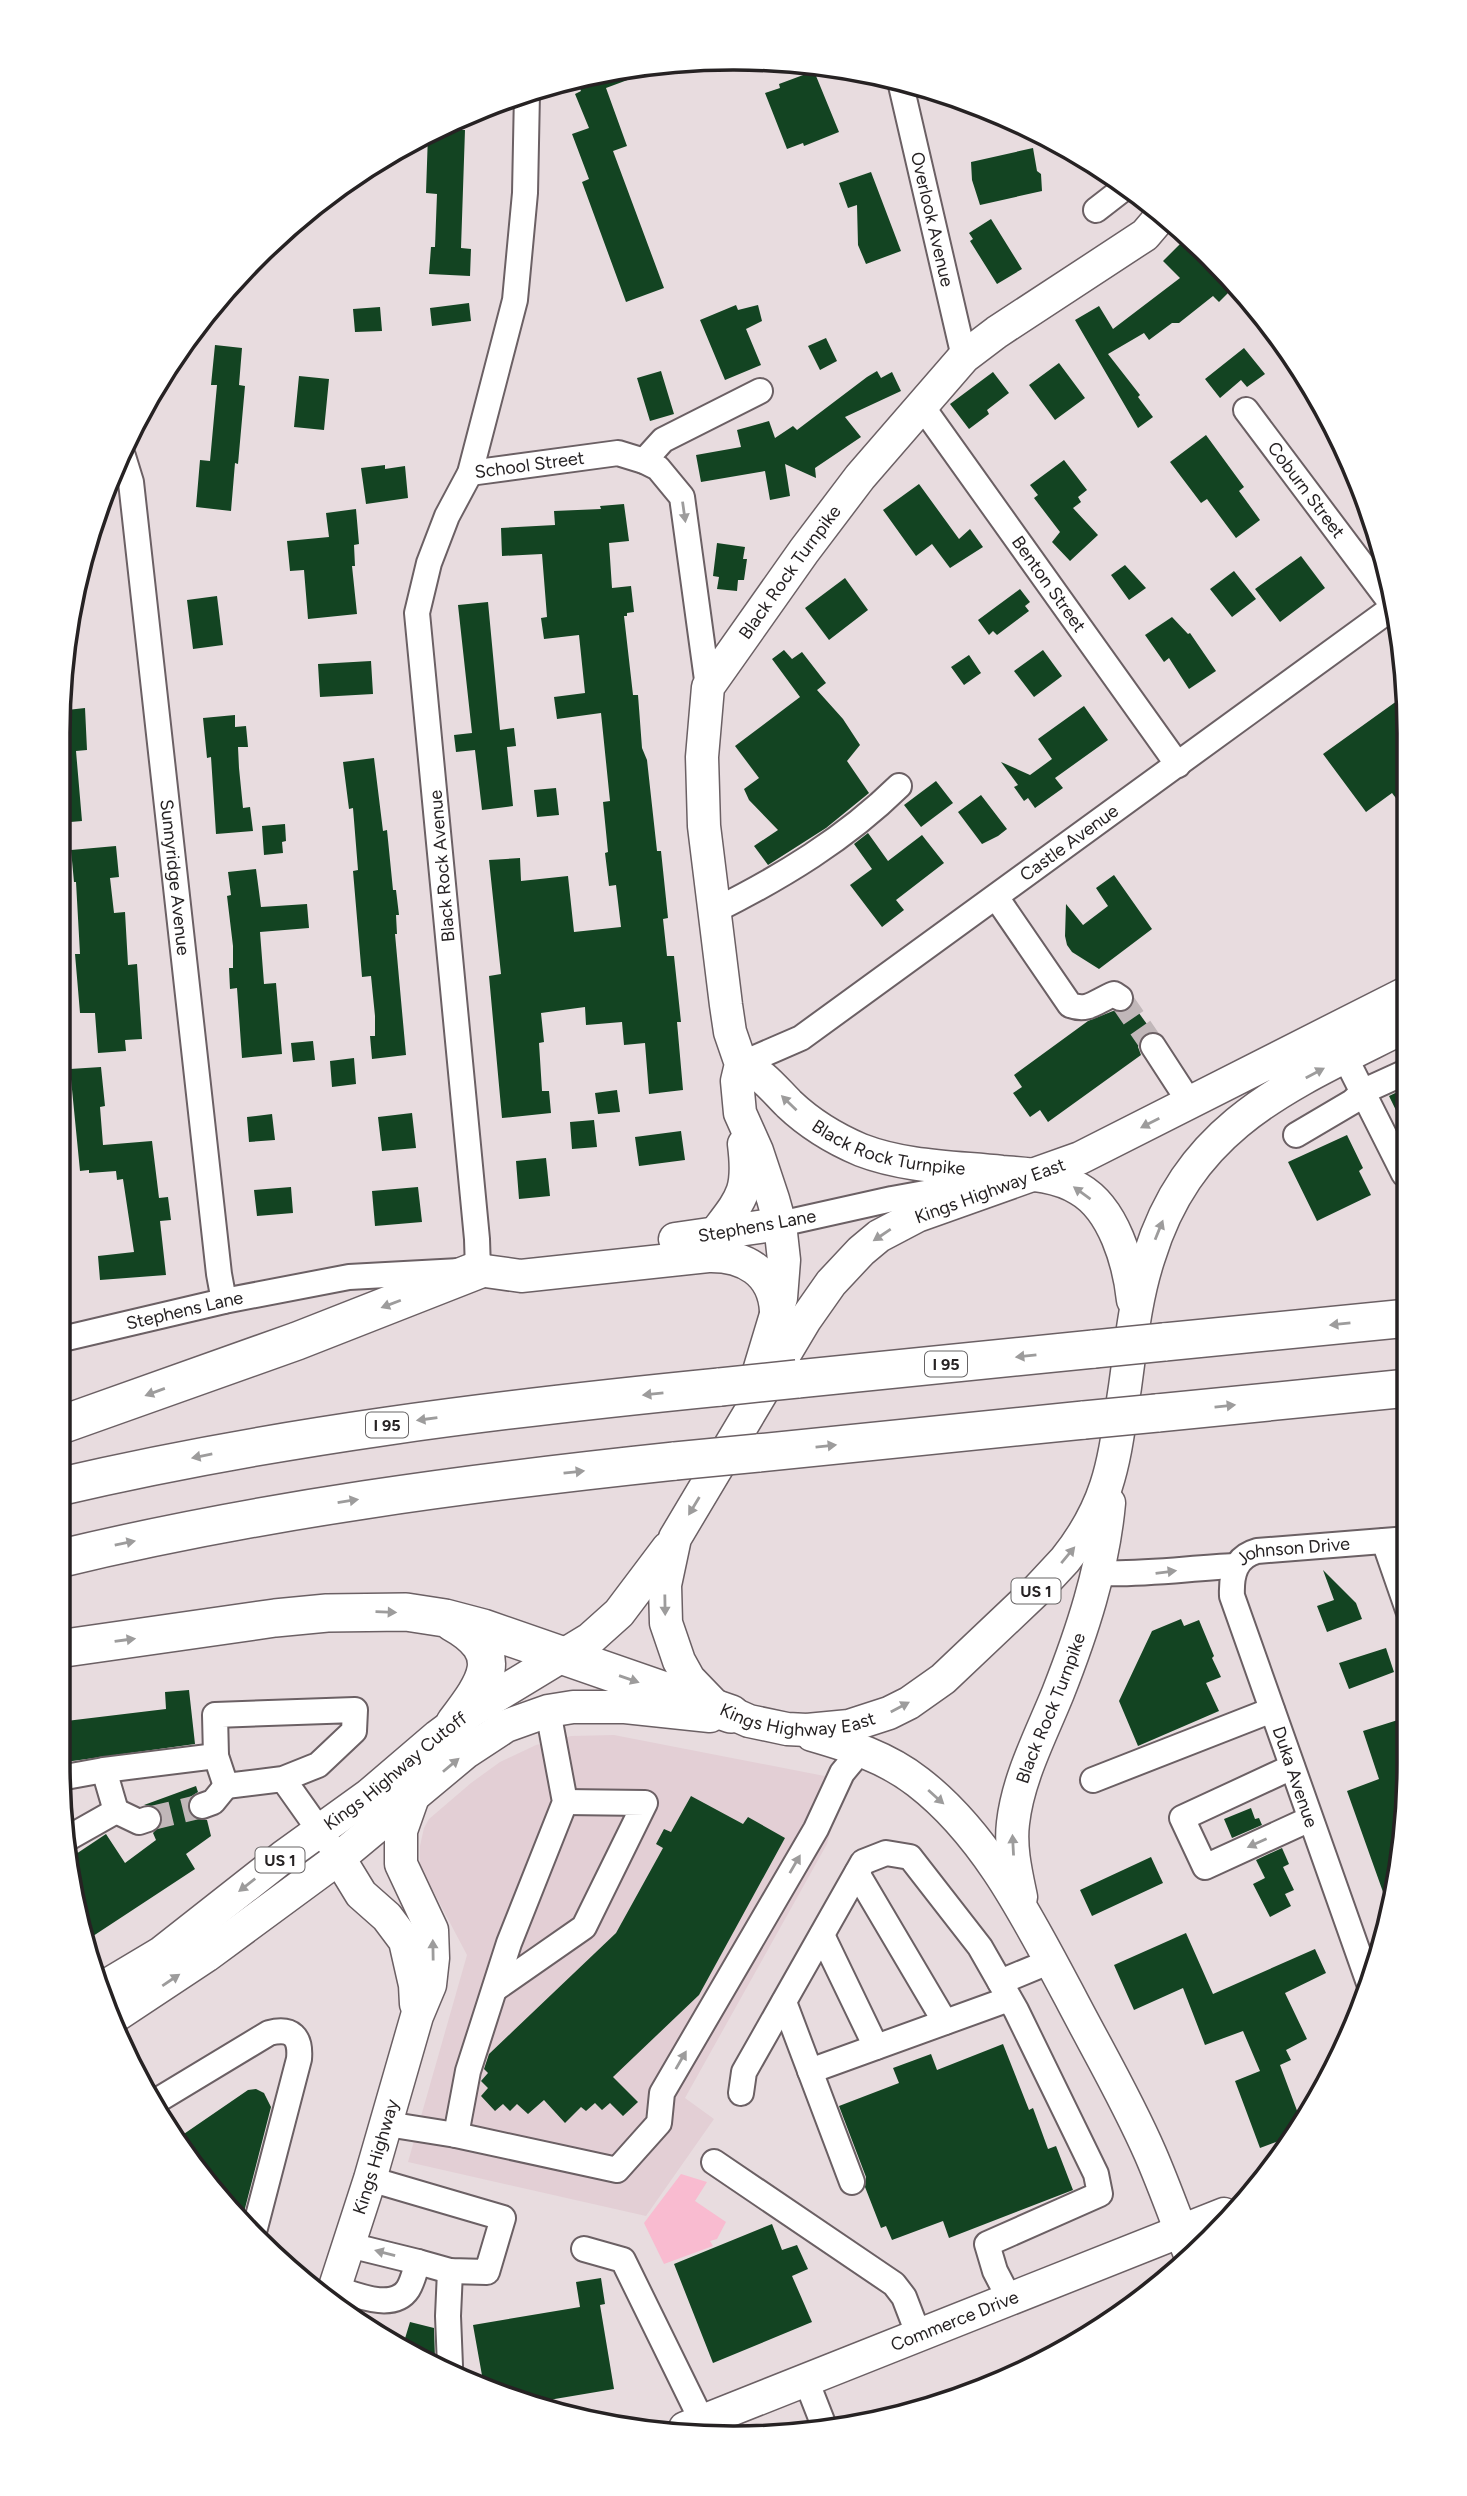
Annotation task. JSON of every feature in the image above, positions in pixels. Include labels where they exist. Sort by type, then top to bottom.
[{"type":"highway","points":[[70,1422],[297,1340],[478,1270]]},
{"type":"highway","name":"I 95","points":[[70,1484],[318,1435],[484,1412],[1397,1319]]},
{"type":"highway","points":[[70,1556],[168,1534],[326,1504],[493,1481],[675,1461],[748,1442],[1084,1420],[1397,1389]]},
{"type":"highway","points":[[70,1647],[275,1618],[327,1613],[406,1612],[445,1618],[483,1629],[740,1718]]},
{"type":"highway","points":[[445,1618],[479,1641],[485,1650],[487,1661],[481,1686],[455,1723]]},
{"type":"main road","name":"Black Rock Turnpike","points":[[708,687],[860,477],[964,357],[997,332],[1145,234],[1156,222]]},
{"type":"main road","points":[[708,687],[702,771],[704,826],[730,1032],[741,1064],[737,1081],[747,1166],[746,1186],[740,1201],[715,1235]]},
{"type":"main road","name":"Kings Highway East","points":[[1397,998],[1091,1153],[917,1216],[879,1236],[861,1251],[818,1300],[748,1442],[675,1538],[665,1585],[666,1623],[679,1661],[689,1679],[715,1706],[740,1718],[787,1728],[829,1729],[870,1721],[909,1703],[943,1679],[1038,1589],[1078,1544],[1100,1506],[1113,1466],[1143,1279],[1155,1237],[1172,1201],[1195,1166],[1222,1135],[1255,1108],[1345,1057],[1397,1035]]},
{"type":"main road","name":"Black Rock Turnpike","points":[[741,1064],[767,1079],[805,1118],[860,1149],[900,1161],[1036,1175],[1069,1184],[1082,1191],[1102,1212],[1118,1239],[1133,1297],[1135,1319]]},
{"type":"main road","points":[[740,1113],[763,1166],[780,1224],[784,1269],[776,1320],[748,1442]]},
{"type":"main road","name":"Stephens Lane","points":[[478,1270],[514,1258],[715,1235],[780,1224]]},
{"type":"main road","name":"Stephens Lane","points":[[478,1270],[521,1276],[708,1256],[728,1257],[747,1263],[763,1275],[773,1293],[776,1320]]},
{"type":"main road","name":"Black Rock Turnpike","points":[[1026,1912],[1014,1864],[1012,1826],[1015,1807],[1027,1768],[1081,1629],[1098,1573],[1113,1466]]},
{"type":"main road","name":"Kings Highway Cutoff","points":[[108,1984],[161,1952],[369,1795],[455,1723],[491,1698],[590,1639],[618,1613],[675,1538]]},
{"type":"main road","name":"Kings Highway Cutoff","points":[[120,2013],[206,1956],[339,1858],[486,1737],[506,1726],[548,1711],[573,1707],[612,1706],[740,1718]]},
{"type":"main road","name":"Black Rock Turnpike","points":[[787,1728],[861,1750],[902,1770],[943,1804],[978,1845],[1026,1912],[1132,2115],[1150,2153],[1184,2241]]},
{"type":"main road","name":"Kings Highway","points":[[334,2292],[387,2123],[417,2016],[430,1985],[432,1930],[401,1864],[401,1831],[413,1797]]},
{"type":"main road","name":"Kings Highway","points":[[339,1858],[361,1894],[387,1917],[405,1941],[415,1984],[417,2016]]},
{"type":"main road","name":"Commerce Drive","points":[[693,2424],[1010,2300],[1184,2241],[1212,2222]]},
{"type":"street","name":"Overlook Avenue","points":[[903,92],[964,357]]},
{"type":"street","name":"School Street","points":[[527,103],[525,193],[514,300],[470,473],[618,453],[658,468],[682,497],[708,687]]},
{"type":"street","points":[[1096,210],[1118,193]]},
{"type":"street","points":[[644,461],[663,440],[760,391]]},
{"type":"street","name":"Benton Street","points":[[921,405],[1178,765]]},
{"type":"street","name":"Coburn Street","points":[[1246,410],[1381,593]]},
{"type":"street","name":"Black Rock Avenue","points":[[470,473],[447,516],[429,563],[417,613],[475,1212],[478,1270]]},
{"type":"street","name":"Sunnyridge Avenue","points":[[120,483],[224,1301]]},
{"type":"street","name":"Castle Avenue","points":[[741,1064],[800,1038],[1178,765],[1385,610]]},
{"type":"street","points":[[714,911],[813,856],[871,813],[899,786]]},
{"type":"street","points":[[996,897],[1070,1005],[1080,1009],[1093,1006],[1114,994],[1120,998]]},
{"type":"street","points":[[1153,1046],[1190,1103]]},
{"type":"street","points":[[1345,1057],[1397,1159]]},
{"type":"street","points":[[1296,1135],[1352,1102],[1364,1091],[1397,1076]]},
{"type":"street","name":"Stephens Lane","points":[[780,1224],[928,1192],[1036,1175]]},
{"type":"street","name":"Stephens Lane","points":[[70,1337],[224,1301],[349,1277],[478,1270]]},
{"type":"street","name":"Johnson Drive","points":[[1098,1573],[1143,1574],[1199,1567],[1236,1566],[1248,1553],[1257,1551],[1396,1540]]},
{"type":"street","name":"Duka Avenue","points":[[1236,1566],[1231,1581],[1232,1595],[1364,1969]]},
{"type":"street","points":[[202,1806],[213,1802],[226,1786],[284,1779],[318,1765],[354,1731],[355,1710],[215,1715],[216,1756],[226,1786]]},
{"type":"street","points":[[1093,1780],[1272,1710]]},
{"type":"street","points":[[456,2134],[468,2071],[509,1944],[565,1802],[548,1711]]},
{"type":"street","points":[[387,2123],[456,2134],[617,2170],[659,2123],[662,2093],[816,1829],[842,1773],[861,1750]]},
{"type":"street","points":[[70,1776],[216,1756]]},
{"type":"street","points":[[1292,1767],[1182,1818],[1205,1867],[1310,1819]]},
{"type":"street","points":[[104,1770],[116,1811],[139,1822],[148,1819]]},
{"type":"street","points":[[284,1779],[339,1858]]},
{"type":"street","points":[[495,1989],[584,1927],[645,1803],[565,1802]]},
{"type":"street","points":[[74,1835],[116,1811]]},
{"type":"street","points":[[741,2093],[744,2072],[863,1862],[886,1853],[910,1857],[980,1947],[1096,2174],[1100,2194],[987,2244],[995,2271],[1010,2300]]},
{"type":"street","points":[[857,1873],[945,2022]]},
{"type":"street","points":[[822,1935],[876,2047]]},
{"type":"street","points":[[810,2071],[945,2022],[1004,1991],[1051,1961]]},
{"type":"street","points":[[784,2002],[852,2182]]},
{"type":"street","points":[[161,2098],[269,2032],[281,2029],[295,2036],[300,2045],[299,2059],[256,2223]]},
{"type":"street","points":[[714,2162],[894,2284],[904,2297],[919,2336]]},
{"type":"street","points":[[349,2245],[450,2271],[487,2272],[503,2218],[370,2179]]},
{"type":"street","points":[[584,2249],[623,2260],[693,2424]]},
{"type":"street","points":[[338,2294],[392,2300],[408,2289],[418,2262]]},
{"type":"street","points":[[450,2271],[450,2362]]},
{"type":"street","points":[[806,2380],[822,2420]]},
{"type":"shaded area","points":[[614,1735],[845,1780],[827,1844],[685,2098],[714,2119],[646,2216],[408,2162],[467,1955],[420,1866],[424,1828],[429,1819],[500,1762],[536,1745],[571,1736]]},
{"type":"shaded area","points":[[681,2174],[707,2182],[695,2201],[726,2222],[717,2239],[710,2241],[713,2246],[664,2264],[644,2223]]},
{"type":"building","points":[[805,74],[816,76],[839,132],[804,146],[803,143],[787,149],[765,93],[780,88],[779,84]]},
{"type":"building","points":[[631,79],[606,88],[627,146],[613,151],[664,288],[626,302],[582,182],[589,179],[572,134],[589,128],[575,94],[581,91],[580,89]]},
{"type":"building","points":[[459,130],[465,130],[461,248],[471,249],[470,276],[429,274],[431,247],[435,247],[437,194],[426,193],[428,145]]},
{"type":"building","points":[[1033,148],[1037,171],[1041,174],[1042,191],[980,205],[972,180],[971,162]]},
{"type":"building","points":[[871,172],[901,251],[866,264],[858,245],[857,205],[848,208],[839,183]]},
{"type":"building","points":[[991,219],[1022,269],[997,284],[970,241],[973,239],[969,233]]},
{"type":"building","points":[[1180,244],[1229,292],[1219,302],[1213,296],[1179,323],[1172,323],[1149,340],[1144,333],[1108,354],[1140,395],[1138,397],[1153,417],[1138,428],[1075,320],[1099,306],[1113,329],[1180,278],[1163,261]]},
{"type":"building","points":[[469,303],[471,321],[432,326],[430,308]]},
{"type":"building","points":[[736,305],[738,310],[758,305],[762,321],[746,329],[761,365],[725,380],[700,320]]},
{"type":"building","points":[[380,307],[382,331],[355,332],[353,309]]},
{"type":"building","points":[[826,338],[837,361],[820,370],[808,346]]},
{"type":"building","points":[[215,345],[242,348],[239,385],[245,386],[231,511],[196,507],[200,460],[210,461],[217,385],[211,385]]},
{"type":"building","points":[[1244,348],[1265,374],[1247,387],[1241,380],[1220,398],[1205,379]]},
{"type":"building","points":[[1059,363],[1085,398],[1055,420],[1029,385]]},
{"type":"building","points":[[661,371],[674,414],[650,421],[637,378]]},
{"type":"building","points":[[877,371],[881,378],[892,372],[901,391],[845,417],[861,437],[815,468],[816,478],[785,464],[790,496],[770,500],[765,471],[701,482],[696,455],[741,447],[737,430],[769,421],[775,438],[793,426],[797,430]]},
{"type":"building","points":[[993,372],[1009,393],[987,410],[989,414],[969,429],[950,404]]},
{"type":"building","points":[[299,376],[329,379],[324,430],[294,427]]},
{"type":"building","points":[[1206,435],[1244,487],[1239,491],[1260,520],[1236,538],[1207,499],[1201,503],[1170,462]]},
{"type":"building","points":[[1064,460],[1087,490],[1078,497],[1081,502],[1073,508],[1098,535],[1070,561],[1052,542],[1060,532],[1034,498],[1038,495],[1030,485]]},
{"type":"building","points":[[385,465],[385,469],[405,466],[408,498],[366,504],[361,468]]},
{"type":"building","points":[[919,484],[959,539],[970,529],[983,547],[950,568],[932,544],[916,556],[883,510]]},
{"type":"building","points":[[624,504],[629,541],[609,543],[612,588],[631,586],[634,612],[624,616],[633,695],[638,695],[642,748],[647,760],[657,851],[661,851],[668,918],[663,919],[667,956],[674,956],[681,1022],[677,1022],[683,1090],[649,1094],[645,1043],[624,1045],[622,1022],[586,1025],[585,1007],[541,1013],[544,1042],[539,1043],[542,1091],[549,1091],[551,1113],[502,1118],[489,976],[501,974],[489,860],[520,858],[521,881],[568,876],[574,932],[621,927],[616,885],[609,886],[605,853],[608,852],[603,802],[610,801],[601,713],[557,719],[554,697],[585,693],[579,635],[544,639],[541,618],[547,617],[542,554],[502,556],[501,528],[555,525],[554,511],[601,509],[600,506]]},
{"type":"building","points":[[356,509],[359,544],[354,545],[355,566],[352,566],[357,614],[308,619],[304,570],[290,571],[287,541],[329,537],[326,513]]},
{"type":"building","points":[[717,543],[745,547],[743,559],[747,559],[744,580],[738,580],[737,591],[717,589],[719,577],[713,576]]},
{"type":"building","points":[[1301,556],[1325,588],[1280,622],[1255,589]]},
{"type":"building","points":[[1125,565],[1146,588],[1129,600],[1111,575]]},
{"type":"building","points":[[1234,571],[1256,599],[1232,617],[1210,589]]},
{"type":"building","points":[[845,578],[868,610],[829,640],[805,608]]},
{"type":"building","points":[[1020,589],[1030,602],[1025,606],[1029,611],[997,635],[993,631],[989,635],[978,620]]},
{"type":"building","points":[[217,596],[223,645],[193,649],[187,600]]},
{"type":"building","points":[[488,602],[500,730],[514,728],[516,746],[507,747],[513,806],[482,810],[475,750],[456,752],[454,735],[472,733],[458,605]]},
{"type":"building","points":[[1172,617],[1190,633],[1216,671],[1189,689],[1169,658],[1164,662],[1145,635]]},
{"type":"building","points":[[784,650],[792,659],[802,652],[826,683],[817,690],[843,719],[860,745],[847,761],[869,793],[826,828],[768,865],[754,846],[778,830],[749,800],[744,789],[759,778],[735,746],[800,697],[772,659]]},
{"type":"building","points":[[1043,650],[1062,676],[1034,697],[1014,671]]},
{"type":"building","points":[[969,655],[981,673],[964,685],[951,667]]},
{"type":"building","points":[[371,661],[373,694],[320,697],[318,664]]},
{"type":"building","points":[[1396,701],[1397,800],[1392,793],[1366,812],[1323,754]]},
{"type":"building","points":[[1084,706],[1108,740],[1055,778],[1063,788],[1035,808],[1028,798],[1024,801],[1014,787],[1018,785],[1001,762],[1030,775],[1052,759],[1038,739]]},
{"type":"building","points":[[85,708],[87,750],[76,751],[82,821],[70,822],[70,734],[71,710]]},
{"type":"building","points":[[235,715],[235,727],[246,726],[248,747],[238,747],[239,768],[243,808],[250,807],[253,831],[216,834],[211,757],[207,758],[203,718]]},
{"type":"building","points":[[374,758],[383,831],[387,830],[393,890],[396,890],[399,915],[396,915],[395,934],[406,1055],[372,1059],[370,1036],[375,1036],[375,1016],[371,976],[362,977],[353,871],[358,870],[353,808],[349,809],[343,762]]},
{"type":"building","points":[[936,781],[953,803],[921,827],[904,805]]},
{"type":"building","points":[[556,788],[559,815],[537,817],[534,790]]},
{"type":"building","points":[[981,795],[1007,829],[982,844],[958,812]]},
{"type":"building","points":[[285,824],[286,841],[282,842],[283,853],[264,855],[262,826]]},
{"type":"building","points":[[868,833],[888,861],[922,835],[944,863],[896,900],[904,910],[882,927],[850,885],[872,869],[854,844]]},
{"type":"building","points":[[116,846],[119,877],[110,878],[114,913],[125,912],[128,965],[137,964],[142,1039],[125,1040],[126,1051],[98,1053],[95,1013],[80,1013],[75,954],[80,954],[76,882],[71,850]]},
{"type":"building","points":[[256,869],[261,907],[307,904],[309,928],[260,932],[264,984],[276,983],[282,1054],[242,1058],[237,988],[230,989],[229,968],[233,968],[233,946],[227,896],[231,895],[228,872]]},
{"type":"building","points":[[1114,875],[1152,929],[1099,969],[1072,952],[1067,945],[1066,904],[1083,925],[1108,906],[1096,888]]},
{"type":"building","points":[[1133,1005],[1152,1031],[1144,1034],[1140,1040],[1138,1047],[1141,1055],[1048,1122],[1040,1110],[1030,1117],[1013,1093],[1022,1087],[1014,1075],[1088,1021],[1113,1011],[1126,1012]]},
{"type":"building","points":[[313,1041],[315,1060],[293,1062],[291,1043]]},
{"type":"building","points":[[354,1058],[356,1084],[332,1087],[330,1061]]},
{"type":"building","points":[[101,1067],[105,1106],[100,1107],[103,1145],[152,1141],[159,1198],[168,1197],[171,1220],[160,1221],[166,1275],[100,1280],[98,1256],[134,1252],[123,1179],[117,1180],[116,1171],[80,1171],[70,1069]]},
{"type":"building","points":[[617,1090],[620,1112],[598,1114],[595,1093]]},
{"type":"building","points":[[1397,1092],[1397,1112],[1389,1096]]},
{"type":"building","points":[[412,1113],[416,1148],[382,1151],[378,1117]]},
{"type":"building","points":[[272,1114],[275,1140],[249,1142],[247,1117]]},
{"type":"building","points":[[594,1120],[597,1147],[572,1149],[570,1122]]},
{"type":"building","points":[[681,1131],[685,1160],[639,1166],[635,1137]]},
{"type":"building","points":[[1347,1135],[1363,1168],[1359,1171],[1371,1195],[1317,1221],[1288,1162]]},
{"type":"building","points":[[546,1158],[550,1196],[519,1199],[516,1161]]},
{"type":"building","points":[[291,1187],[293,1213],[257,1216],[254,1190]]},
{"type":"building","points":[[418,1187],[422,1222],[375,1226],[372,1191]]},
{"type":"building","points":[[1323,1570],[1356,1603],[1362,1619],[1327,1632],[1317,1606],[1334,1600]]},
{"type":"building","points":[[1181,1619],[1184,1626],[1199,1620],[1214,1656],[1212,1658],[1221,1677],[1206,1683],[1219,1711],[1138,1746],[1119,1701],[1152,1631]]},
{"type":"building","points":[[1386,1648],[1394,1672],[1349,1689],[1339,1663]]},
{"type":"building","points":[[189,1690],[195,1744],[70,1761],[70,1721],[166,1709],[165,1692]]},
{"type":"building","points":[[1397,1720],[1396,1806],[1384,1894],[1347,1791],[1379,1779],[1363,1731]]},
{"type":"building","points":[[196,1786],[198,1792],[190,1797],[188,1810],[193,1818],[207,1820],[211,1836],[186,1854],[195,1869],[93,1936],[77,1854],[106,1834],[125,1863],[156,1840],[153,1833],[162,1823],[162,1814],[157,1807],[144,1805]]},
{"type":"building","points":[[691,1796],[743,1824],[748,1817],[785,1838],[699,1995],[613,2077],[638,2102],[623,2116],[610,2103],[602,2110],[595,2103],[586,2111],[581,2107],[565,2123],[544,2100],[528,2114],[517,2104],[510,2111],[503,2104],[495,2111],[481,2096],[488,2088],[481,2081],[488,2073],[484,2069],[489,2054],[616,1933],[663,1848],[656,1844],[664,1829],[671,1832]]},
{"type":"building","points":[[1251,1808],[1255,1819],[1259,1818],[1262,1825],[1232,1838],[1224,1819]]},
{"type":"building","points":[[1282,1848],[1289,1864],[1283,1867],[1294,1890],[1285,1894],[1291,1906],[1270,1917],[1253,1884],[1265,1878],[1256,1860]]},
{"type":"building","points":[[1151,1857],[1163,1883],[1092,1916],[1080,1890]]},
{"type":"building","points":[[1186,1933],[1213,1994],[1315,1949],[1326,1973],[1285,1993],[1307,2039],[1286,2050],[1291,2060],[1280,2065],[1297,2111],[1278,2141],[1260,2148],[1235,2081],[1260,2071],[1243,2031],[1205,2045],[1183,1988],[1134,2010],[1114,1965]]},
{"type":"building","points":[[1003,2044],[1029,2110],[1033,2108],[1048,2149],[1056,2146],[1073,2190],[949,2238],[943,2221],[892,2240],[886,2226],[881,2228],[865,2187],[866,2177],[839,2106],[899,2083],[893,2068],[931,2054],[937,2070]]},
{"type":"building","points":[[256,2089],[264,2093],[271,2107],[244,2210],[184,2134],[248,2090]]},
{"type":"building","points":[[772,2224],[782,2250],[797,2245],[808,2269],[792,2276],[812,2322],[713,2363],[674,2264]]},
{"type":"building","points":[[601,2278],[605,2304],[600,2305],[614,2389],[550,2400],[482,2376],[473,2325],[580,2307],[576,2282]]},
{"type":"building","points":[[410,2322],[434,2328],[435,2355],[405,2339]]},
{"type":"tunnel","points":[[1120,998],[1153,1046]]},
{"type":"tunnel","points":[[148,1819],[202,1806]]}]
